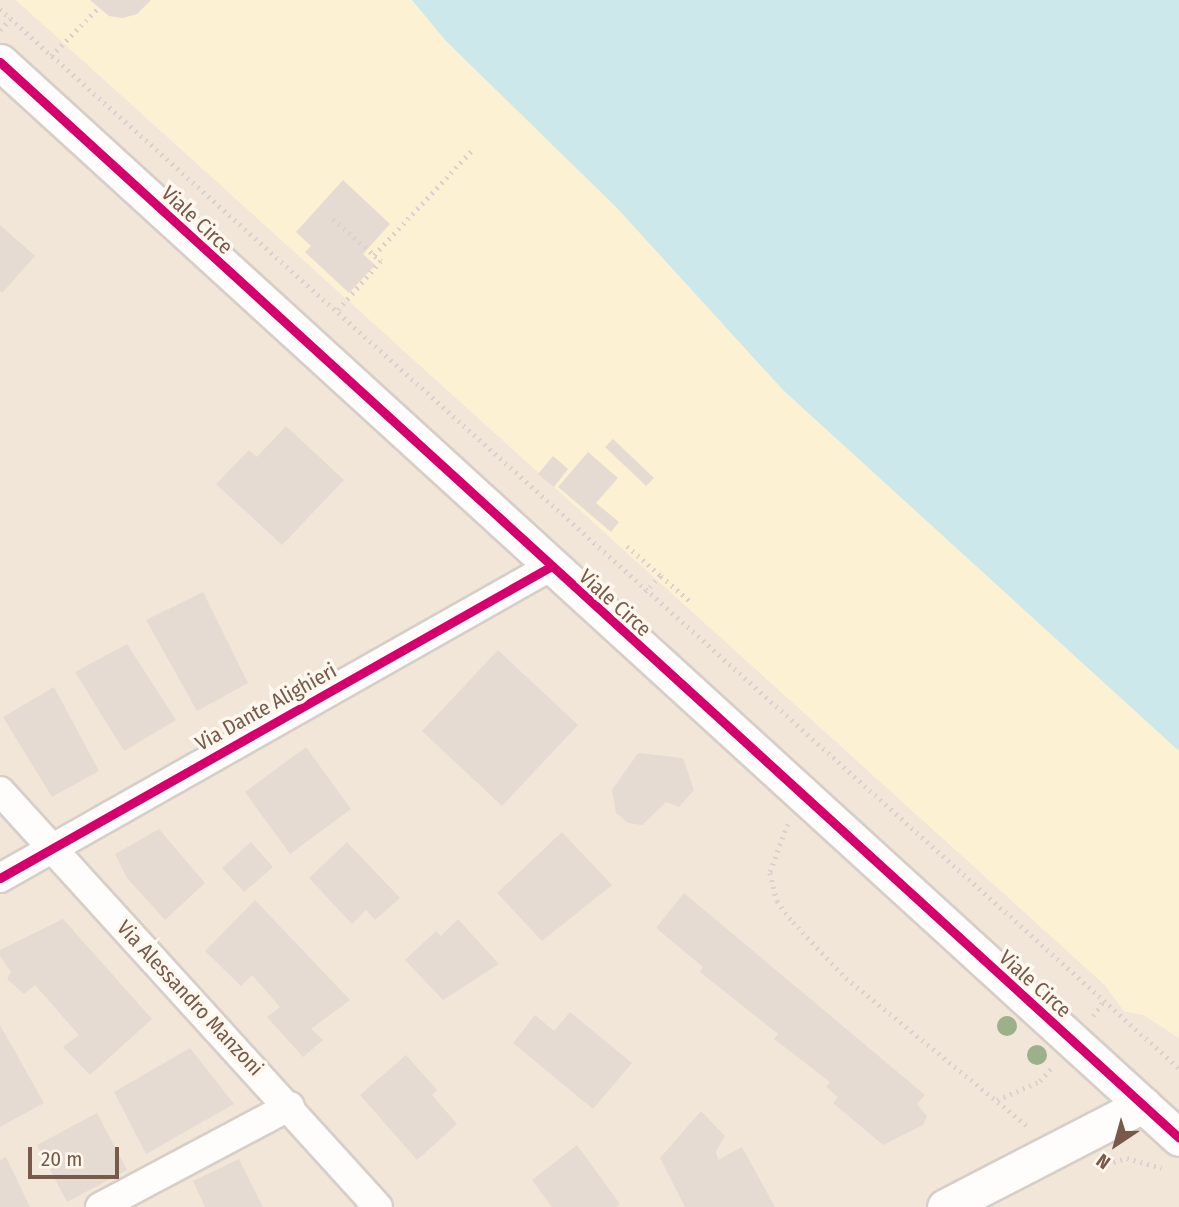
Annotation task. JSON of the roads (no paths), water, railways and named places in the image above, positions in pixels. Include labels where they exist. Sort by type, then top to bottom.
[{"type":"street","name":"Viale Circe","points":[[0,62],[550,568],[1143,1105],[1174,1153]]},
{"type":"street","name":"Via Dante Alighieri","points":[[0,878],[550,568]]},
{"type":"street","name":"Via Alessandro Manzoni","points":[[0,791],[290,1106],[378,1207]]},
{"type":"street","points":[[945,1207],[1143,1105]]},
{"type":"street","points":[[100,1207],[290,1106]]},
{"type":"water","points":[[412,0],[1179,0],[1179,751],[783,390],[617,208],[446,41]]}]
